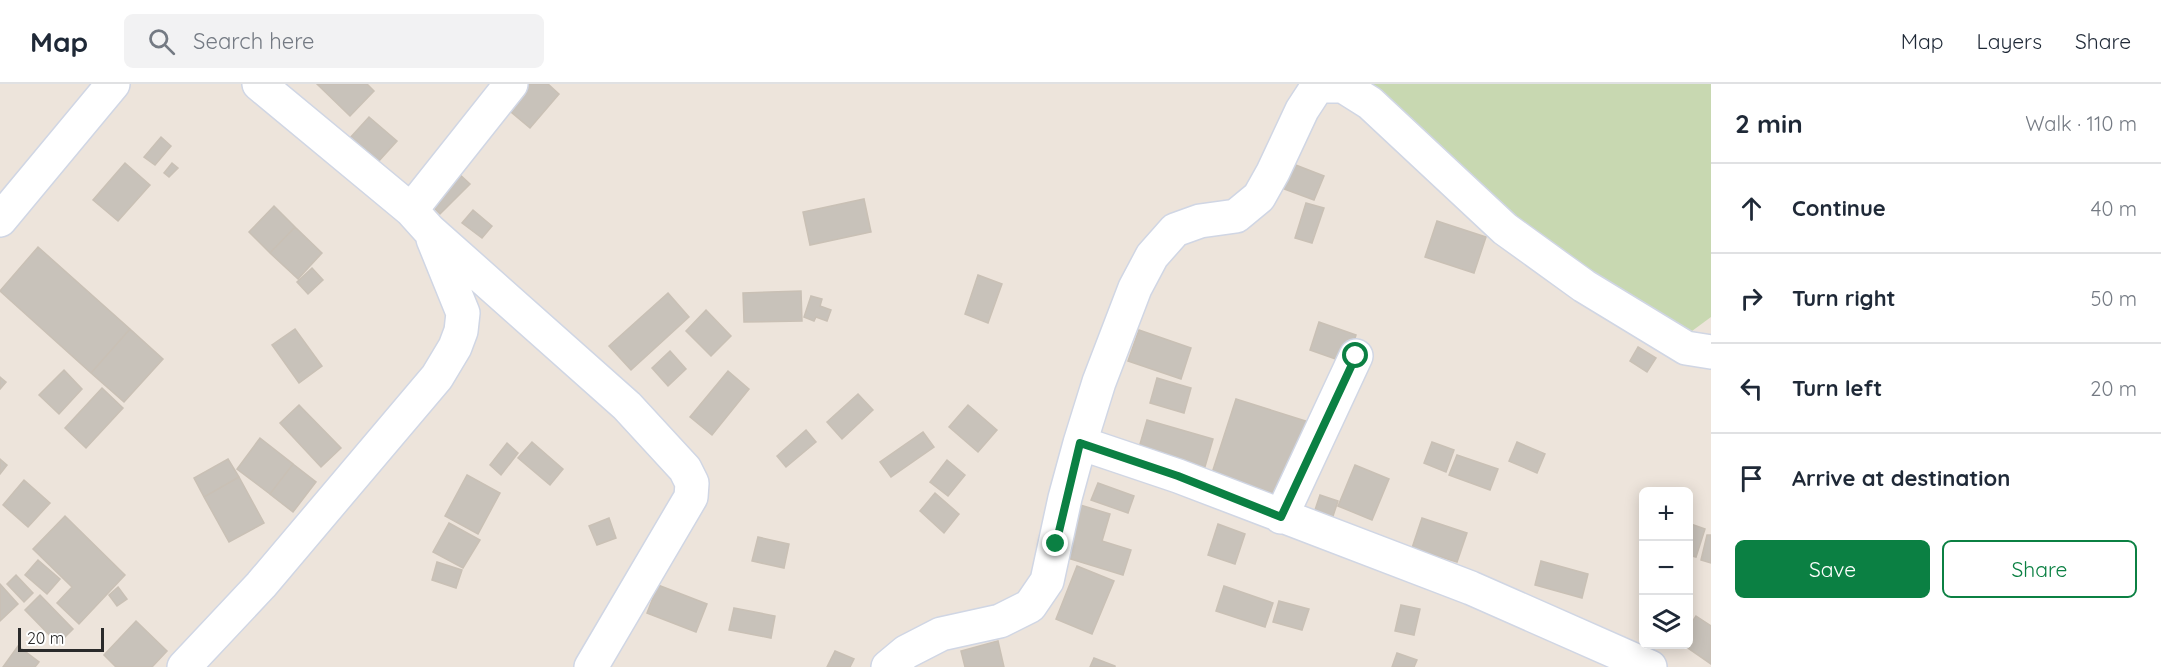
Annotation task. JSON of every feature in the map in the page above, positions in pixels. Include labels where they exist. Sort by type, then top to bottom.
[{"type":"street","points":[[0,220],[113,84]]},
{"type":"street","points":[[259,84],[420,220],[627,406],[685,470],[692,483],[691,498],[591,667]]},
{"type":"street","points":[[420,220],[511,84]]},
{"type":"street","points":[[888,667],[906,652],[941,634],[1000,621],[1030,606],[1047,581],[1065,498],[1099,382],[1135,288],[1152,256],[1175,230],[1200,221],[1236,216],[1259,197],[1302,110],[1319,85],[1343,86],[1370,103],[1505,229],[1584,286],[1686,348],[1711,352]]},
{"type":"street","points":[[184,667],[261,585],[437,376],[455,348],[464,313],[420,220]]},
{"type":"street","points":[[1281,517],[1356,356]]},
{"type":"street","points":[[1080,443],[1178,476],[1471,588],[1650,667]]},
{"type":"green space","points":[[1359,84],[1711,84],[1711,317],[1692,331],[1665,324],[1511,219]]},
{"type":"building","points":[[317,84],[367,84],[374,91],[350,116]]},
{"type":"building","points":[[525,84],[548,84],[559,94],[530,128],[505,107]]},
{"type":"building","points":[[369,117],[397,141],[378,162],[350,138]]},
{"type":"building","points":[[161,137],[171,146],[155,165],[144,157]]},
{"type":"building","points":[[1288,162],[1324,176],[1314,200],[1279,187]]},
{"type":"building","points":[[125,163],[150,185],[118,221],[93,200]]},
{"type":"building","points":[[172,163],[178,168],[169,177],[164,173]]},
{"type":"building","points":[[457,172],[470,184],[440,214],[428,202]]},
{"type":"building","points":[[864,199],[871,232],[810,245],[803,212]]},
{"type":"building","points":[[1306,203],[1324,208],[1312,243],[1295,238]]},
{"type":"building","points":[[274,206],[295,227],[270,253],[249,232]]},
{"type":"building","points":[[473,210],[492,226],[482,238],[462,223]]},
{"type":"building","points":[[1437,221],[1486,237],[1474,273],[1425,257]]},
{"type":"building","points":[[295,227],[322,253],[298,279],[270,253]]},
{"type":"building","points":[[38,247],[130,329],[91,373],[0,291]]},
{"type":"building","points":[[312,268],[323,280],[308,294],[297,282]]},
{"type":"building","points":[[978,275],[1002,284],[988,323],[965,314]]},
{"type":"building","points":[[801,291],[802,321],[744,322],[743,293]]},
{"type":"building","points":[[668,293],[689,317],[631,370],[609,346]]},
{"type":"building","points":[[811,296],[822,299],[820,306],[831,310],[827,321],[816,317],[814,321],[804,317]]},
{"type":"building","points":[[706,310],[731,336],[711,356],[686,331]]},
{"type":"building","points":[[1319,322],[1356,335],[1347,363],[1310,350]]},
{"type":"building","points":[[130,329],[163,359],[124,402],[91,373]]},
{"type":"building","points":[[295,329],[322,366],[299,383],[272,345]]},
{"type":"building","points":[[1139,330],[1191,348],[1181,379],[1128,361]]},
{"type":"building","points":[[1638,347],[1656,358],[1647,372],[1630,361]]},
{"type":"building","points":[[670,351],[686,369],[668,386],[652,368]]},
{"type":"building","points":[[64,370],[82,389],[59,414],[39,395]]},
{"type":"building","points":[[728,371],[749,389],[712,435],[690,417]]},
{"type":"building","points":[[0,377],[6,382],[0,389]]},
{"type":"building","points":[[1157,378],[1191,388],[1184,413],[1150,403]]},
{"type":"building","points":[[102,388],[123,408],[86,448],[65,428]]},
{"type":"building","points":[[858,394],[873,410],[842,439],[827,422]]},
{"type":"building","points":[[1236,399],[1312,423],[1288,498],[1212,473]]},
{"type":"building","points":[[299,405],[341,448],[321,467],[280,423]]},
{"type":"building","points":[[968,405],[997,430],[978,452],[949,427]]},
{"type":"building","points":[[1147,420],[1213,439],[1204,470],[1138,451]]},
{"type":"building","points":[[806,430],[816,442],[786,467],[777,456]]},
{"type":"building","points":[[923,432],[934,447],[891,477],[880,462]]},
{"type":"building","points":[[260,438],[293,464],[270,494],[237,469]]},
{"type":"building","points":[[532,442],[563,469],[550,485],[518,458]]},
{"type":"building","points":[[1432,442],[1454,450],[1446,472],[1424,463]]},
{"type":"building","points":[[1517,442],[1545,454],[1537,473],[1509,461]]},
{"type":"building","points":[[507,443],[518,453],[501,475],[490,465]]},
{"type":"building","points":[[1457,455],[1498,469],[1490,490],[1449,475]]},
{"type":"building","points":[[0,459],[7,465],[0,474]]},
{"type":"building","points":[[228,459],[239,477],[204,497],[194,478]]},
{"type":"building","points":[[947,460],[965,475],[948,496],[930,482]]},
{"type":"building","points":[[293,464],[316,482],[293,512],[270,494]]},
{"type":"building","points":[[1355,465],[1389,479],[1372,520],[1338,506]]},
{"type":"building","points":[[467,475],[500,493],[478,534],[445,516]]},
{"type":"building","points":[[239,477],[264,523],[229,542],[204,497]]},
{"type":"building","points":[[24,480],[50,503],[28,527],[3,505]]},
{"type":"building","points":[[1098,483],[1134,496],[1128,513],[1091,500]]},
{"type":"building","points":[[935,493],[959,514],[944,533],[920,511]]},
{"type":"building","points":[[1320,495],[1338,501],[1330,525],[1312,519]]},
{"type":"building","points":[[1077,504],[1110,514],[1102,541],[1131,550],[1123,575],[1061,556]]},
{"type":"building","points":[[65,516],[125,575],[79,624],[57,603],[72,587],[33,549]]},
{"type":"building","points":[[609,518],[616,538],[597,545],[589,526]]},
{"type":"building","points":[[1422,518],[1467,533],[1457,562],[1412,548]]},
{"type":"building","points":[[449,523],[480,540],[463,568],[433,552]]},
{"type":"building","points":[[1218,524],[1245,534],[1235,564],[1208,555]]},
{"type":"building","points":[[1693,525],[1705,529],[1696,557],[1693,556]]},
{"type":"building","points":[[1707,535],[1711,535],[1711,563],[1701,560]]},
{"type":"building","points":[[758,537],[789,544],[784,568],[752,561]]},
{"type":"building","points":[[38,560],[60,579],[47,594],[25,575]]},
{"type":"building","points":[[1541,561],[1588,574],[1582,598],[1535,585]]},
{"type":"building","points":[[437,562],[462,570],[456,588],[432,580]]},
{"type":"building","points":[[1077,566],[1114,581],[1092,634],[1056,619]]},
{"type":"building","points":[[16,575],[33,593],[24,602],[7,584]]},
{"type":"building","points":[[0,584],[18,604],[0,621]]},
{"type":"building","points":[[658,585],[707,604],[696,632],[647,613]]},
{"type":"building","points":[[1224,586],[1273,603],[1265,627],[1216,611]]},
{"type":"building","points":[[118,587],[127,599],[117,606],[109,595]]},
{"type":"building","points":[[40,595],[73,629],[58,644],[25,610]]},
{"type":"building","points":[[1279,601],[1309,609],[1302,630],[1273,622]]},
{"type":"building","points":[[1401,605],[1420,609],[1414,635],[1395,631]]},
{"type":"building","points":[[734,608],[775,616],[771,638],[729,630]]},
{"type":"building","points":[[1696,616],[1711,626],[1711,664],[1689,649],[1693,649],[1693,620]]},
{"type":"building","points":[[136,621],[167,651],[152,667],[116,667],[104,655]]},
{"type":"building","points":[[998,641],[1004,667],[965,667],[961,651]]},
{"type":"building","points":[[18,646],[39,662],[35,667],[3,667]]},
{"type":"building","points":[[835,651],[854,659],[850,667],[827,667]]},
{"type":"building","points":[[1397,653],[1417,660],[1414,667],[1392,667]]},
{"type":"building","points":[[1094,658],[1115,666],[1115,667],[1090,667]]},
{"type":"route","points":[[1056,544],[1065,498],[1080,443],[1178,476],[1281,517],[1356,356]]}]
